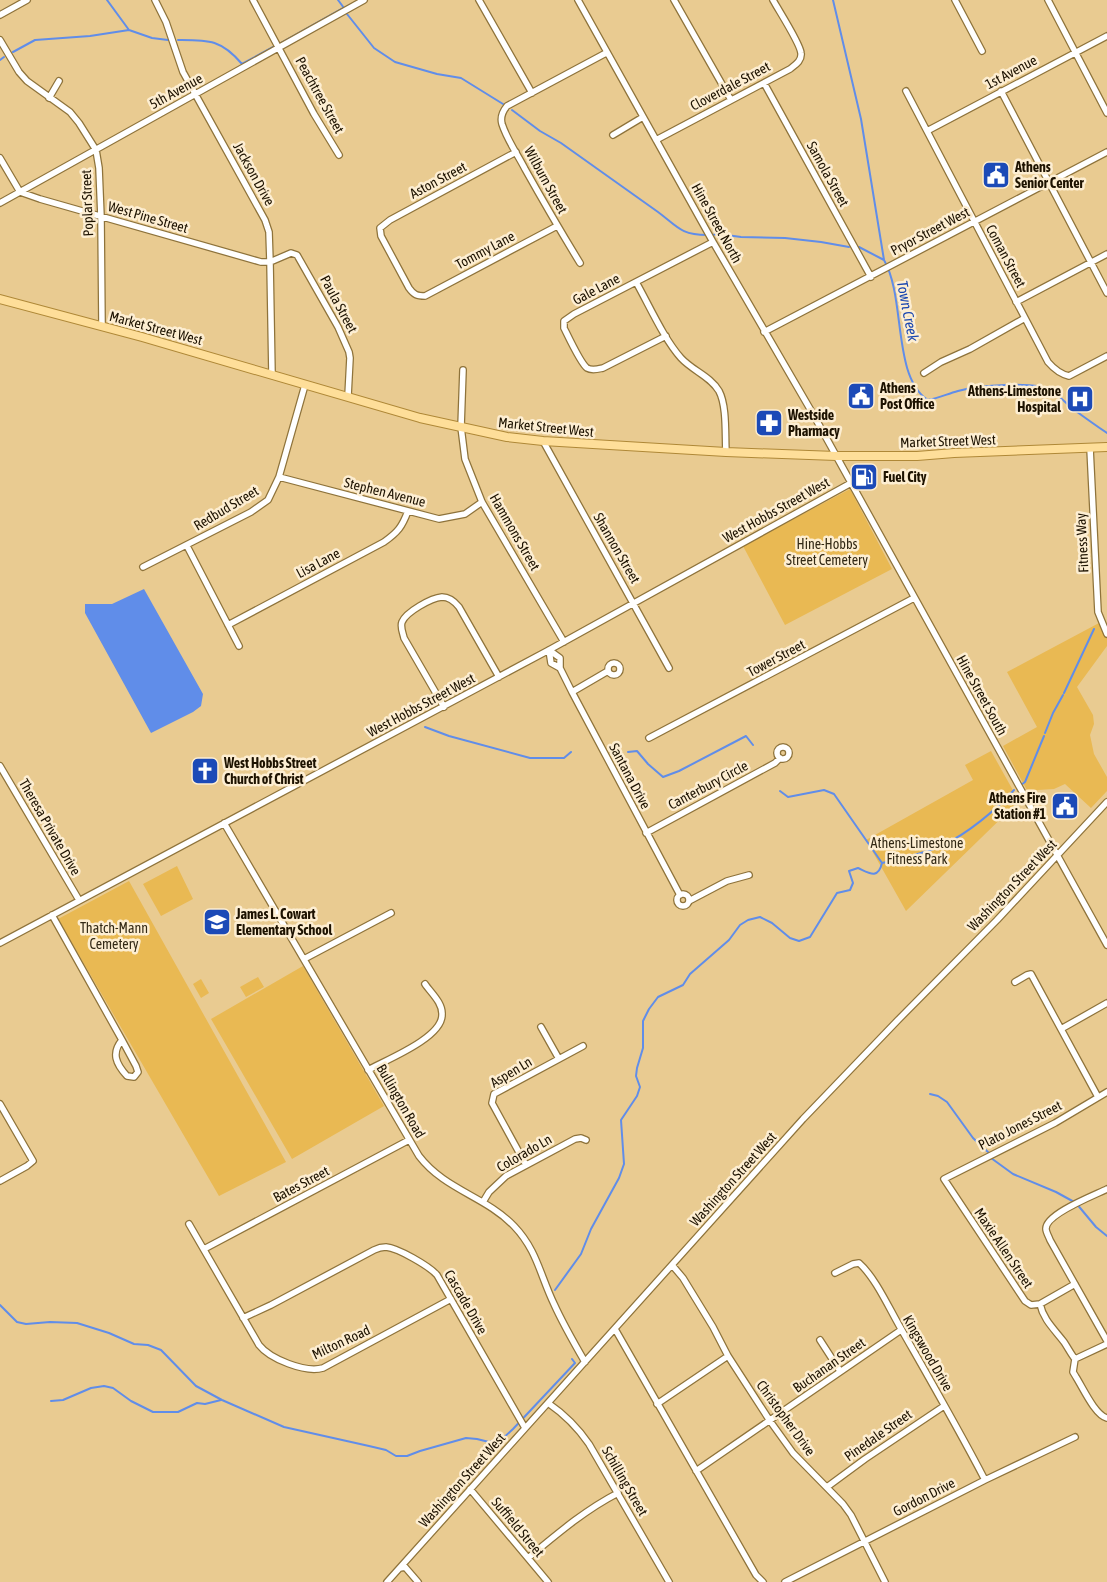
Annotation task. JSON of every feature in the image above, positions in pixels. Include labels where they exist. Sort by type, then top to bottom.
[{"type":"main road","name":"Market Street West","points":[[0,299],[272,374],[420,418],[508,437],[543,441],[726,452],[836,456],[916,456],[1106,448]]},
{"type":"street","points":[[0,15],[27,0]]},
{"type":"street","name":"Jackson Drive","points":[[156,0],[166,22],[178,60],[195,95],[265,220],[269,232],[272,374]]},
{"type":"street","name":"Peachtree Street","points":[[253,0],[314,114],[339,154]]},
{"type":"street","name":"5th Avenue","points":[[0,203],[364,0]]},
{"type":"street","points":[[479,0],[532,93],[606,53]]},
{"type":"street","name":"Hine Street North","points":[[578,0],[712,242],[836,456]]},
{"type":"street","points":[[674,0],[731,100]]},
{"type":"street","name":"Cloverdale Street","points":[[656,140],[790,69],[800,61],[802,54],[773,0]]},
{"type":"street","points":[[955,0],[982,51]]},
{"type":"street","points":[[1048,0],[1107,113]]},
{"type":"street","name":"1st Avenue","points":[[926,131],[1107,36]]},
{"type":"street","name":"Poplar Street","points":[[0,40],[19,72],[27,81],[70,112],[96,150],[99,168],[101,218],[102,326]]},
{"type":"street","points":[[50,98],[59,81]]},
{"type":"street","name":"Samola Street","points":[[764,83],[871,277]]},
{"type":"street","name":"Coman Street","points":[[906,91],[1048,362],[1054,369],[1063,375],[1069,376],[1107,356]]},
{"type":"street","points":[[1002,92],[1107,293]]},
{"type":"street","name":"Wilburn Street","points":[[532,93],[506,107],[502,112],[502,124],[557,226],[580,263]]},
{"type":"street","points":[[613,135],[643,118]]},
{"type":"street","name":"Aston Street","points":[[425,296],[418,296],[413,293],[381,236],[380,228],[390,220],[516,152]]},
{"type":"street","name":"Pryor Street West","points":[[764,332],[1107,152]]},
{"type":"street","points":[[0,158],[20,192]]},
{"type":"street","name":"West Pine Street","points":[[20,192],[101,218],[261,262],[270,262]]},
{"type":"street","name":"Tommy Lane","points":[[425,296],[557,226]]},
{"type":"street","name":"Gale Lane","points":[[666,336],[604,368],[592,370],[586,368],[582,362],[564,328],[564,322],[574,314],[712,242]]},
{"type":"street","name":"Paula Street","points":[[270,262],[291,253],[297,255],[301,260],[338,327],[349,352],[348,396]]},
{"type":"street","points":[[1016,302],[1107,254]]},
{"type":"street","points":[[636,282],[680,357],[689,366],[711,381],[719,392],[723,405],[726,452]]},
{"type":"street","points":[[924,374],[941,362],[970,349],[1025,318]]},
{"type":"street","name":"Hammons Street","points":[[463,370],[461,427],[465,459],[482,502],[564,642]]},
{"type":"street","name":"Redbud Street","points":[[144,568],[262,504],[272,494],[279,477],[306,384]]},
{"type":"street","name":"Shannon Street","points":[[543,441],[669,668]]},
{"type":"street","name":"Fitness Way","points":[[1090,448],[1098,612],[1107,634]]},
{"type":"street","name":"Hine Street South","points":[[836,456],[1107,945]]},
{"type":"street","name":"Stephen Avenue","points":[[279,477],[439,519],[465,514],[482,502]]},
{"type":"street","name":"West Hobbs Street West","points":[[0,943],[550,650],[850,483]]},
{"type":"street","name":"Lisa Lane","points":[[228,625],[384,542],[402,526],[408,511]]},
{"type":"street","points":[[187,546],[239,646]]},
{"type":"street","points":[[444,707],[404,638],[401,626],[403,619],[408,614],[430,601],[443,597],[455,602],[499,677]]},
{"type":"street","name":"Tower Street","points":[[649,738],[914,598]]},
{"type":"street","name":"Santana Drive","points":[[550,650],[551,663],[560,668]]},
{"type":"street","name":"Santana Drive","points":[[550,650],[560,658],[560,668],[572,692],[680,895]]},
{"type":"street","points":[[572,692],[608,671]]},
{"type":"street","name":"Canterbury Circle","points":[[646,833],[775,763],[780,758]]},
{"type":"street","name":"Theresa Private Drive","points":[[0,766],[78,900]]},
{"type":"street","name":"Washington Street West","points":[[387,1582],[803,1119],[1107,802]]},
{"type":"street","name":"Bullington Road","points":[[224,823],[419,1156],[436,1175],[483,1202],[513,1224],[536,1256],[554,1305],[585,1362]]},
{"type":"street","points":[[689,901],[727,881],[749,875]]},
{"type":"street","name":"Santana Drive","points":[[684,894],[687,896],[689,901],[685,905],[680,904],[677,900],[680,895],[684,894]]},
{"type":"street","points":[[304,959],[391,913]]},
{"type":"street","points":[[52,915],[122,1040],[136,1066],[138,1072],[134,1077],[127,1076],[116,1059],[117,1046],[122,1040]]},
{"type":"street","points":[[1015,982],[1031,974],[1098,1097]]},
{"type":"street","points":[[368,1070],[423,1040],[438,1028],[442,1009],[425,984]]},
{"type":"street","points":[[1061,1029],[1107,1003]]},
{"type":"street","points":[[541,1027],[559,1059]]},
{"type":"street","name":"Aspen Ln","points":[[526,1165],[492,1104],[490,1096],[583,1046]]},
{"type":"street","name":"Plato Jones Street","points":[[944,1179],[1055,1123],[1107,1092]]},
{"type":"street","points":[[0,1104],[33,1161],[0,1181]]},
{"type":"street","name":"Colorado Ln","points":[[483,1202],[489,1192],[506,1176],[575,1139],[581,1138],[586,1140]]},
{"type":"street","name":"Bates Street","points":[[204,1249],[409,1140]]},
{"type":"street","name":"Maxie Allen Street","points":[[944,1179],[1021,1296],[1031,1306],[1040,1304],[1048,1322],[1075,1359],[1073,1372],[1076,1378],[1097,1411],[1102,1417],[1107,1418]]},
{"type":"street","points":[[1075,1359],[1107,1342],[1050,1240],[1046,1229],[1048,1223],[1058,1213],[1107,1189]]},
{"type":"street","name":"Milton Road","points":[[189,1224],[258,1345],[268,1354],[304,1368],[317,1370],[323,1368],[451,1299]]},
{"type":"street","name":"Cascade Drive","points":[[243,1318],[380,1248],[393,1249],[428,1266],[437,1275],[525,1428]]},
{"type":"street","name":"Kingswood Drive","points":[[835,1273],[852,1264],[859,1263],[872,1278],[985,1480]]},
{"type":"street","name":"Christopher Drive","points":[[672,1265],[688,1286],[728,1356],[770,1422],[801,1463],[843,1504],[885,1582]]},
{"type":"street","points":[[1040,1304],[1075,1284]]},
{"type":"street","points":[[615,1329],[756,1575],[763,1582]]},
{"type":"street","name":"Buchanan Street","points":[[696,1471],[770,1422],[840,1371],[901,1330]]},
{"type":"street","points":[[820,1340],[840,1371]]},
{"type":"street","points":[[657,1404],[728,1356]]},
{"type":"street","name":"Schilling Street","points":[[548,1403],[581,1433],[669,1582]]},
{"type":"street","name":"Pinedale Street","points":[[827,1487],[944,1406]]},
{"type":"street","name":"Gordon Drive","points":[[785,1582],[985,1480],[1075,1437]]},
{"type":"street","name":"Suffield Street","points":[[470,1489],[548,1582]]},
{"type":"street","points":[[528,1558],[580,1515],[618,1493]]},
{"type":"street","points":[[400,1568],[405,1566],[418,1582]]},
{"type":"green space","name":"Hine-Hobbs Street Cemetery","points":[[850,489],[892,569],[785,625],[743,546]]},
{"type":"green space","points":[[1099,623],[1107,637],[1107,646],[1077,687],[1093,715],[1094,724],[1090,735],[1094,754],[1107,777],[1107,791],[1091,808],[1065,784],[1054,789],[1038,790],[1029,794],[1003,746],[1037,727],[1007,672]]},
{"type":"green space","name":"Athens-Limestone Fitness Park","points":[[991,751],[1019,801],[906,911],[866,840],[973,780],[965,765]]},
{"type":"green space","points":[[177,866],[193,899],[161,916],[143,884]]},
{"type":"green space","name":"Thatch-Mann Cemetery","points":[[129,881],[286,1162],[219,1196],[58,919]]},
{"type":"green space","points":[[303,966],[384,1106],[292,1159],[211,1019]]},
{"type":"green space","points":[[258,977],[264,987],[246,997],[240,987]]},
{"type":"green space","points":[[201,979],[209,993],[201,998],[193,984]]},
{"type":"water","points":[[144,589],[203,694],[201,706],[193,712],[151,733],[85,613],[85,604],[112,604]]},
{"type":"waterway","points":[[107,0],[129,30]]},
{"type":"waterway","points":[[338,0],[344,8]]},
{"type":"waterway","name":"Town Creek","points":[[833,0],[861,119],[884,260],[891,276],[895,295],[904,356],[909,374],[917,389],[928,400],[978,387],[1020,385],[1044,388],[1052,391],[1073,409],[1107,433]]},
{"type":"waterway","points":[[279,44],[343,8]]},
{"type":"waterway","points":[[347,14],[374,48],[395,62],[437,74],[461,78],[503,104]]},
{"type":"waterway","points":[[13,52],[35,40],[90,36],[129,30],[152,38],[168,40]]},
{"type":"waterway","points":[[178,40],[198,40],[220,45],[242,64],[275,46]]},
{"type":"waterway","points":[[0,60],[4,57]]},
{"type":"waterway","points":[[512,110],[680,229],[698,235],[707,235]]},
{"type":"waterway","points":[[712,235],[785,238],[849,247]]},
{"type":"waterway","points":[[859,247],[884,260]]},
{"type":"waterway","points":[[1064,693],[1094,629]]},
{"type":"waterway","points":[[1045,733],[1063,695]]},
{"type":"waterway","points":[[425,727],[449,736],[530,758],[564,758],[571,752]]},
{"type":"waterway","points":[[628,752],[637,751],[663,777],[679,771],[746,736],[753,745]]},
{"type":"waterway","points":[[1021,785],[1025,782],[1044,736]]},
{"type":"waterway","points":[[780,791],[788,797],[824,790],[834,794],[882,863]]},
{"type":"waterway","points":[[882,863],[928,851],[962,835],[981,821],[1014,790]]},
{"type":"waterway","points":[[555,1290],[581,1254],[591,1229],[619,1178],[624,1164],[621,1120],[637,1096],[640,1087],[636,1076],[643,1048],[643,1021],[658,997],[683,985],[690,974],[729,940],[740,925],[748,920],[760,917],[772,923],[790,938],[799,941],[810,937],[837,893],[850,890],[853,883],[849,871],[858,868],[873,874],[878,872],[882,863]]},
{"type":"waterway","points":[[930,1094],[938,1096],[947,1102],[973,1138],[988,1152]]},
{"type":"waterway","points":[[991,1158],[1013,1174],[1056,1192],[1076,1203],[1096,1227],[1107,1236]]},
{"type":"waterway","points":[[0,1305],[17,1322],[26,1324],[50,1322],[77,1323],[109,1333],[134,1344],[148,1345],[161,1350],[196,1386],[222,1400],[284,1427],[386,1450],[396,1456],[407,1456],[466,1438],[489,1442],[501,1440],[575,1363],[572,1359]]},
{"type":"waterway","points":[[51,1401],[63,1400],[91,1388],[104,1386],[113,1388],[131,1401],[153,1412],[178,1412],[197,1403],[205,1404],[221,1400]]},
{"type":"place","name":"Athens Senior Center","points":[[996,175]]},
{"type":"place","name":"Athens Post Office","points":[[861,396]]},
{"type":"place","name":"Athens-Limestone Hospital","points":[[1080,399]]},
{"type":"place","name":"Westside Pharmacy","points":[[769,423]]},
{"type":"place","name":"Fuel City","points":[[864,477]]},
{"type":"place","name":"West Hobbs Street Church of Christ","points":[[205,771]]},
{"type":"place","name":"Athens Fire Station #1","points":[[1065,806]]},
{"type":"place","name":"James L. Cowart Elementary School","points":[[217,922]]}]
